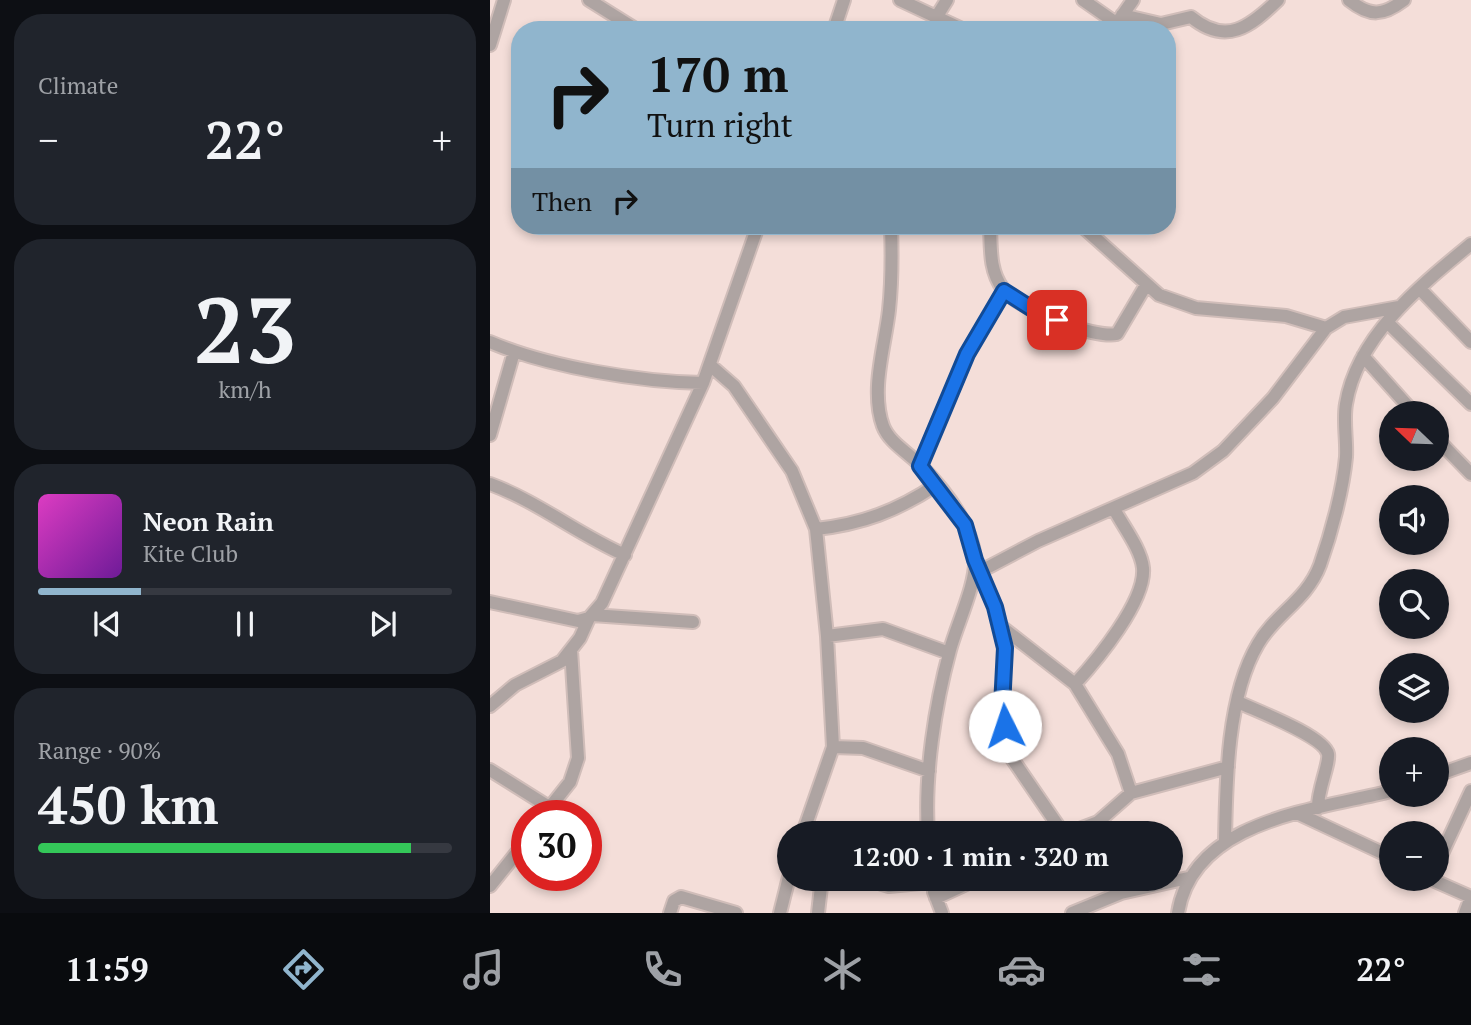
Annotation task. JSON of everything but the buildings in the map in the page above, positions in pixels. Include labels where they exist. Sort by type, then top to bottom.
[{"type":"street","points":[[490,45],[504,0]]},
{"type":"street","points":[[589,0],[623,21]]},
{"type":"street","points":[[837,21],[844,0]]},
{"type":"street","points":[[900,0],[947,21]]},
{"type":"street","points":[[937,16],[947,0]]},
{"type":"street","points":[[1083,0],[1114,21]]},
{"type":"street","points":[[1118,21],[1133,0]]},
{"type":"street","points":[[1174,21],[1191,17],[1214,32],[1238,30],[1255,21],[1278,0]]},
{"type":"street","points":[[1349,0],[1374,14],[1389,12],[1404,0]]},
{"type":"street","points":[[490,706],[515,685],[562,661],[602,603],[703,383],[755,235]]},
{"type":"street","points":[[891,235],[892,265],[878,390],[884,429],[920,466],[965,525],[1005,648],[1002,706],[1011,757],[1054,821]]},
{"type":"street","points":[[991,235],[995,276],[1004,291],[1037,312],[1109,335],[1117,334],[1146,285]]},
{"type":"street","points":[[1092,235],[1159,295],[1196,308],[1286,316],[1326,328]]},
{"type":"street","points":[[1225,842],[1228,767],[1238,702],[1256,645],[1267,630],[1308,590],[1320,566],[1341,488],[1346,456],[1345,406],[1351,383],[1363,356],[1399,307],[1471,244]]},
{"type":"street","points":[[1420,289],[1471,342]]},
{"type":"street","points":[[920,466],[967,354],[1004,291]]},
{"type":"street","points":[[928,821],[929,771],[949,653],[978,566],[1193,473],[1223,451],[1273,398],[1326,328],[1344,317],[1399,307]]},
{"type":"street","points":[[1388,323],[1471,404]]},
{"type":"street","points":[[490,342],[514,352],[636,377],[703,383]]},
{"type":"street","points":[[490,435],[514,352]]},
{"type":"street","points":[[1363,356],[1402,401]]},
{"type":"street","points":[[710,365],[734,386],[792,471],[816,529],[827,636],[833,747],[807,821]]},
{"type":"street","points":[[1449,451],[1471,474]]},
{"type":"street","points":[[490,484],[526,498],[578,532],[625,555]]},
{"type":"street","points":[[816,529],[880,517],[905,506],[936,485]]},
{"type":"street","points":[[1075,684],[1116,631],[1143,579],[1143,565],[1114,509]]},
{"type":"street","points":[[490,602],[563,619],[591,617],[693,622]]},
{"type":"street","points":[[999,625],[1075,684],[1118,754],[1131,793]]},
{"type":"street","points":[[827,636],[883,629],[949,653]]},
{"type":"street","points":[[555,800],[570,782],[578,758],[571,650]]},
{"type":"street","points":[[1238,702],[1311,735],[1325,749],[1327,761],[1317,792],[1318,808]]},
{"type":"street","points":[[833,747],[863,748],[929,771]]},
{"type":"street","points":[[1449,771],[1471,763]]},
{"type":"street","points":[[1098,821],[1131,793],[1228,767]]},
{"type":"street","points":[[490,770],[531,800]]},
{"type":"street","points":[[1449,838],[1471,791]]},
{"type":"street","points":[[1178,913],[1188,878],[1225,842],[1297,813],[1379,794]]},
{"type":"street","points":[[1297,813],[1379,851]]},
{"type":"street","points":[[490,886],[511,860]]},
{"type":"street","points":[[1072,913],[1121,892],[1188,878]]},
{"type":"street","points":[[1449,887],[1471,897],[1465,913]]},
{"type":"street","points":[[780,913],[786,891]]},
{"type":"street","points":[[818,913],[821,891]]},
{"type":"street","points":[[934,891],[942,913]]},
{"type":"street","points":[[936,898],[951,891]]},
{"type":"street","points":[[670,913],[674,901],[681,897],[736,913]]},
{"type":"route","points":[[1005,726],[1002,706],[1005,648],[995,607],[975,560],[965,525],[920,466],[946,398],[967,354],[1004,291],[1037,312],[1057,320]]}]
